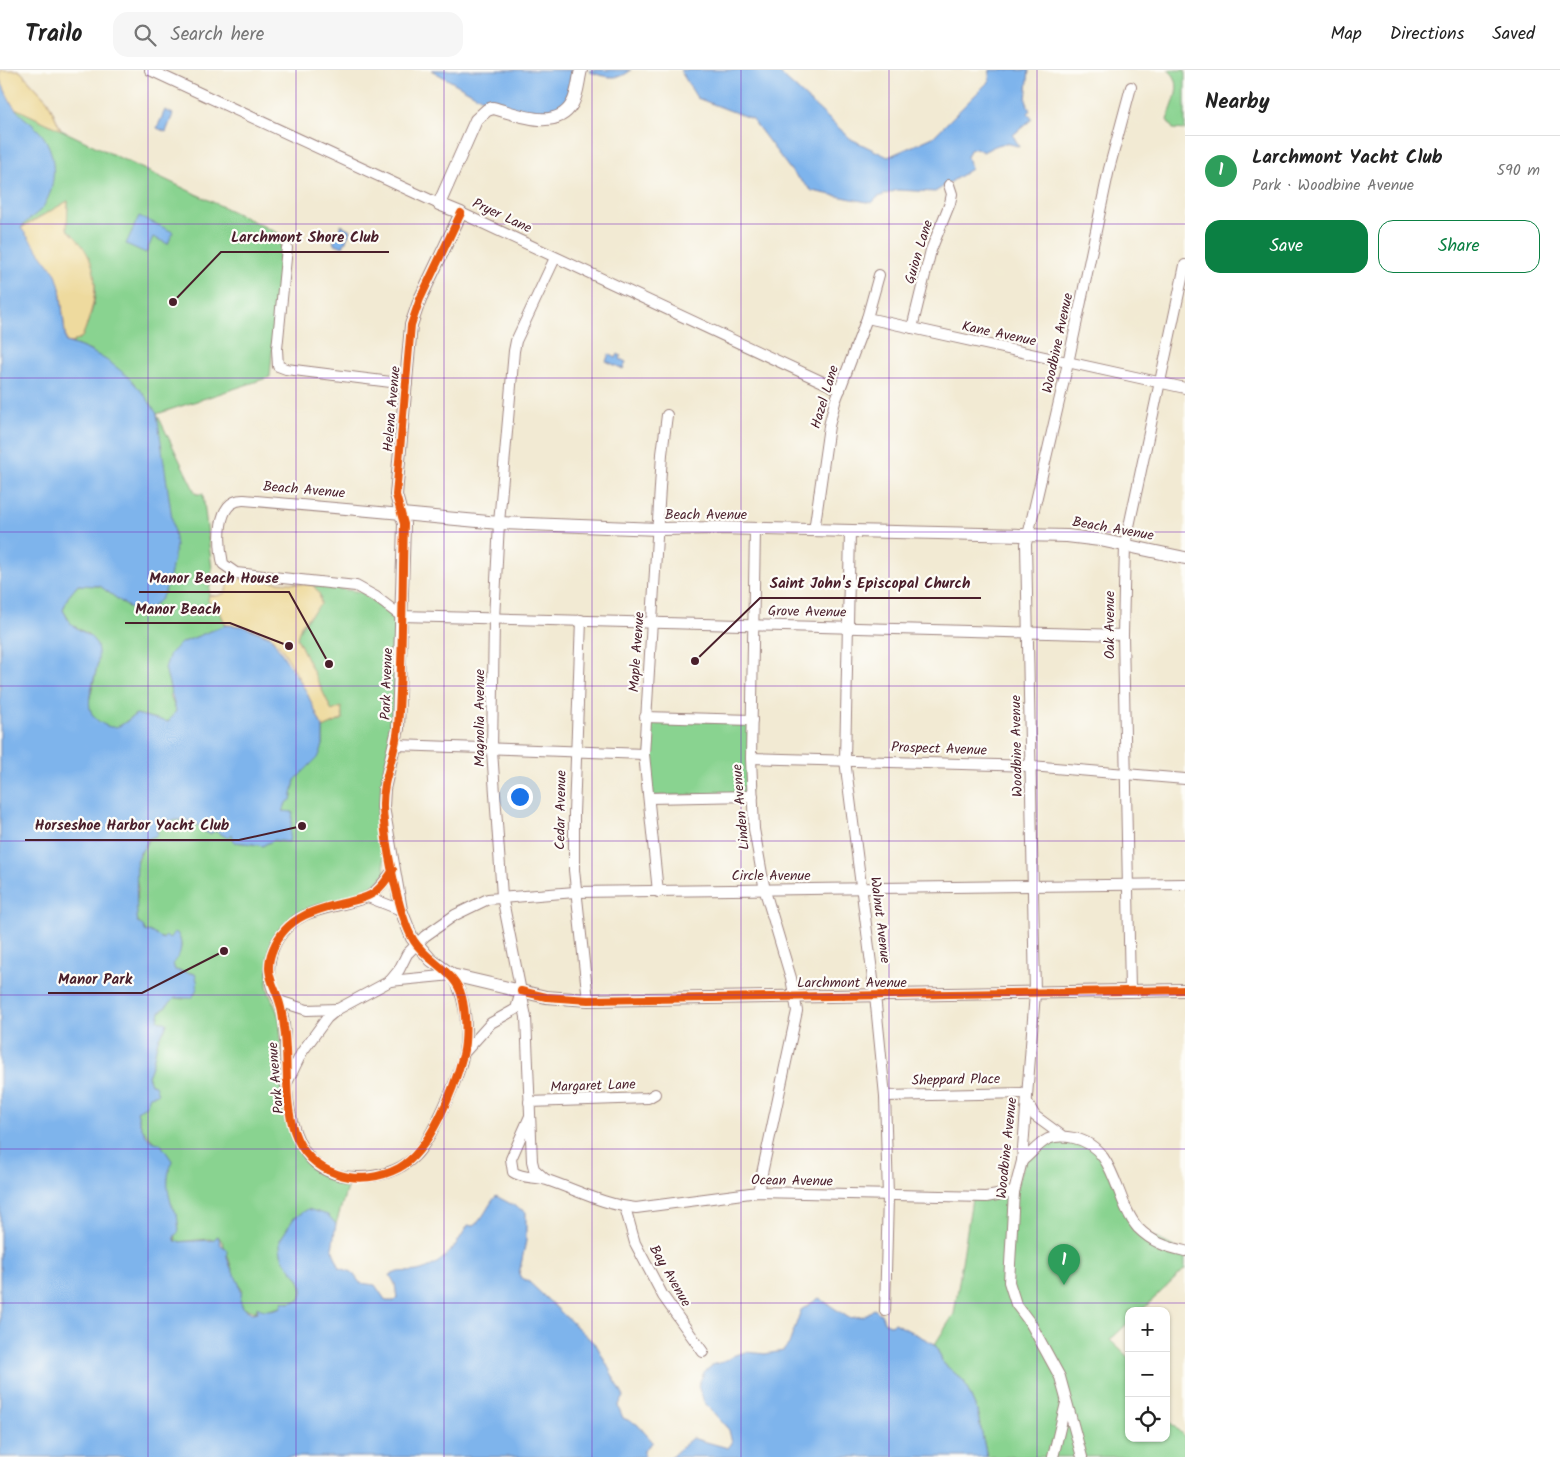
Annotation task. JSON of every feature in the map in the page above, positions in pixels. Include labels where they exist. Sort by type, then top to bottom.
[{"type":"street","name":"Pryer Lane","points":[[150,70],[840,390]]},
{"type":"street","points":[[439,204],[481,114],[493,108],[538,119],[551,120],[562,114],[572,105],[581,70]]},
{"type":"street","name":"Woodbine Avenue","points":[[1082,1457],[1067,1400],[1052,1359],[1016,1304],[1009,1282],[1014,1192],[1022,1161],[1035,993],[1026,544],[1068,363],[1109,169],[1131,87]]},
{"type":"street","name":"Guion Lane","points":[[912,328],[931,250],[950,203],[952,194],[949,185]]},
{"type":"street","name":"Helena Avenue","points":[[401,616],[404,524],[396,495],[408,384],[411,326],[420,299],[461,213]]},
{"type":"street","points":[[287,248],[277,348],[278,366],[286,369],[408,384]]},
{"type":"street","name":"Magnolia Avenue","points":[[545,1179],[534,1169],[532,1161],[526,1017],[502,896],[492,750],[494,619],[499,523],[514,346],[555,258]]},
{"type":"street","name":"Oak Avenue","points":[[1130,991],[1126,885],[1123,635],[1125,545],[1185,265]]},
{"type":"street","name":"Hazel Lane","points":[[814,531],[829,426],[840,390],[867,318],[879,275]]},
{"type":"street","name":"Kane Avenue","points":[[867,318],[1185,388]]},
{"type":"street","name":"Maple Avenue","points":[[658,892],[644,754],[662,454],[667,414]]},
{"type":"street","name":"Beach Avenue","points":[[401,616],[376,597],[356,586],[236,573],[228,569],[223,564],[221,555],[221,527],[222,518],[228,506],[234,501],[244,500],[499,523],[658,530],[719,528],[1082,537],[1185,558]]},
{"type":"street","name":"Linden Avenue","points":[[755,530],[751,758],[754,829],[765,890],[795,996],[797,1011],[758,1192]]},
{"type":"street","name":"Walnut Avenue","points":[[850,532],[845,760],[875,995],[885,1096],[888,1196],[885,1312]]},
{"type":"street","name":"Grove Avenue","points":[[401,616],[1029,631],[1123,635]]},
{"type":"street","name":"Park Avenue","points":[[401,616],[401,676],[396,745],[387,773],[383,807],[401,910],[416,945],[438,967],[452,976],[463,998],[464,1053]]},
{"type":"street","name":"Cedar Avenue","points":[[580,620],[574,814],[576,892],[588,1000]]},
{"type":"street","points":[[645,717],[752,720]]},
{"type":"street","points":[[396,745],[492,750],[644,754]]},
{"type":"street","name":"Prospect Avenue","points":[[751,758],[1031,766],[1185,778]]},
{"type":"street","points":[[649,798],[753,796]]},
{"type":"street","name":"Park Avenue","points":[[393,870],[384,882],[368,896],[307,912],[290,925],[279,938],[270,961],[273,989],[279,1001],[285,1031],[288,1104],[298,1141],[310,1160],[322,1168],[346,1176],[372,1177],[399,1168],[414,1158],[437,1123],[464,1053],[491,1023],[516,1009],[521,991]]},
{"type":"street","name":"Circle Avenue","points":[[286,1085],[302,1052],[324,1022],[338,1009],[390,981],[399,970],[407,954],[425,936],[469,907],[502,896],[576,892],[658,892],[716,889],[862,890],[1185,884]]},
{"type":"street","points":[[368,896],[401,910]]},
{"type":"street","name":"Circle Avenue","points":[[390,981],[452,976]]},
{"type":"street","name":"Larchmont Avenue","points":[[452,976],[546,997],[588,1000],[1185,990]]},
{"type":"street","name":"Circle Avenue","points":[[279,1001],[307,1010],[338,1009]]},
{"type":"street","name":"Margaret Lane","points":[[530,1102],[648,1098],[655,1094]]},
{"type":"street","name":"Sheppard Place","points":[[885,1096],[1027,1097]]},
{"type":"street","points":[[1027,1097],[1035,1116],[1061,1135],[1084,1140],[1100,1152],[1108,1163],[1128,1211],[1137,1227],[1154,1242],[1185,1251]]},
{"type":"street","name":"Ocean Avenue","points":[[530,1115],[511,1159],[510,1168],[517,1176],[545,1179],[580,1194],[625,1207],[644,1207],[758,1192],[986,1197],[1014,1192]]},
{"type":"street","points":[[1022,1161],[1042,1143],[1061,1135]]},
{"type":"street","name":"Bay Avenue","points":[[625,1207],[635,1243],[663,1296],[703,1352]]},
{"type":"street","points":[[1053,1457],[1067,1400]]},
{"type":"green space","points":[[1168,70],[1185,70],[1185,130],[1173,129],[1167,120],[1177,87],[1176,80]]},
{"type":"green space","points":[[13,107],[282,235],[270,377],[157,414],[196,494],[203,494],[212,569],[208,601],[220,612],[226,625],[181,643],[170,695],[176,711],[168,722],[136,714],[117,728],[111,729],[94,720],[88,706],[97,667],[88,634],[72,625],[63,610],[68,597],[78,585],[100,586],[131,609],[93,352],[71,343],[82,337],[93,307],[95,289],[92,269],[83,249],[67,229],[68,201],[21,228]]},
{"type":"green space","points":[[313,585],[361,592],[392,616],[396,622],[395,727],[380,822],[385,873],[376,884],[361,894],[317,905],[282,927],[271,963],[267,982],[280,1023],[283,1095],[286,1119],[293,1140],[305,1159],[323,1173],[349,1181],[336,1224],[327,1215],[291,1269],[301,1283],[300,1300],[289,1303],[283,1301],[281,1307],[265,1311],[256,1309],[257,1312],[243,1308],[240,1300],[242,1289],[235,1276],[225,1247],[218,1236],[213,1240],[176,1242],[174,1212],[167,1191],[168,1171],[155,1143],[142,1129],[137,1111],[150,1096],[151,1086],[148,1076],[158,1040],[167,1023],[158,1020],[160,1012],[175,998],[184,999],[195,974],[175,970],[173,964],[181,947],[180,939],[168,939],[150,934],[145,931],[138,921],[136,868],[139,856],[145,845],[157,831],[156,828],[165,823],[177,820],[194,822],[206,833],[215,831],[225,836],[232,834],[234,842],[262,846],[274,840],[293,813],[283,811],[286,803],[291,799],[295,780],[323,745],[323,728],[343,719],[332,711],[297,638],[302,626],[319,604],[321,597]]},
{"type":"green space","points":[[648,719],[749,723],[750,793],[650,796],[647,764]]},
{"type":"green space","points":[[1061,1136],[1098,1152],[1136,1227],[1185,1253],[1185,1269],[1145,1307],[1125,1307],[1125,1326],[1110,1340],[1125,1354],[1125,1442],[1170,1442],[1170,1422],[1185,1437],[1185,1457],[987,1457],[977,1411],[964,1381],[943,1363],[935,1344],[954,1314],[972,1198],[1015,1193],[1021,1171],[1028,1157],[1033,1151]]},
{"type":"sand","points":[[0,70],[18,70],[21,72],[48,101],[61,130],[13,107],[0,80]]},
{"type":"sand","points":[[68,201],[67,229],[79,241],[87,254],[95,280],[88,322],[82,337],[71,343],[66,342],[60,288],[21,228]]},
{"type":"sand","points":[[231,578],[313,585],[319,593],[321,604],[301,625],[297,638],[332,711],[341,707],[343,719],[323,728],[300,680],[278,644],[271,637],[261,632],[226,625],[220,612],[208,601],[209,595],[217,596],[225,593]]},
{"type":"water","points":[[431,70],[574,70],[568,102],[548,116],[493,105]]},
{"type":"water","points":[[590,70],[631,70],[622,76],[612,77],[590,72]]},
{"type":"water","points":[[680,70],[776,70],[851,139],[888,157],[933,137],[989,81],[990,70],[1029,70],[1026,100],[1030,111],[1028,113],[1032,119],[1013,135],[1019,147],[1005,144],[997,145],[983,152],[976,148],[970,150],[967,157],[971,169],[935,192],[897,190],[878,197],[872,203],[812,191],[792,172],[752,119],[697,98]]},
{"type":"water","points":[[0,80],[10,101],[45,139],[52,158],[53,178],[48,198],[41,210],[21,228],[56,274],[60,288],[66,342],[94,353],[119,369],[140,390],[157,414],[176,546],[169,582],[161,599],[152,607],[143,610],[131,609],[100,586],[78,585],[68,597],[63,610],[69,621],[72,625],[90,636],[97,646],[97,667],[91,689],[90,709],[94,717],[103,724],[112,727],[124,723],[136,714],[168,722],[176,711],[165,668],[170,653],[181,643],[226,625],[242,626],[271,637],[306,691],[323,728],[323,745],[319,756],[295,780],[291,800],[286,803],[283,811],[293,812],[289,842],[274,840],[262,846],[234,842],[232,834],[228,838],[215,831],[210,834],[193,822],[176,820],[156,828],[158,835],[148,839],[138,856],[136,889],[138,923],[143,926],[146,932],[149,931],[163,939],[166,936],[169,939],[174,932],[177,933],[181,945],[180,953],[173,964],[175,970],[195,974],[197,981],[197,989],[192,998],[175,998],[160,1012],[158,1020],[167,1023],[158,1040],[148,1076],[151,1084],[155,1085],[158,1094],[150,1096],[146,1106],[137,1111],[141,1127],[146,1136],[160,1143],[173,1162],[170,1168],[168,1186],[174,1211],[177,1213],[179,1231],[174,1237],[176,1242],[213,1240],[218,1236],[221,1245],[227,1249],[229,1262],[240,1288],[240,1300],[243,1308],[252,1313],[258,1312],[257,1307],[266,1310],[275,1309],[281,1307],[283,1301],[289,1303],[300,1300],[302,1293],[301,1282],[283,1259],[280,1240],[294,1218],[308,1209],[328,1215],[336,1224],[332,1249],[340,1268],[352,1272],[360,1283],[375,1285],[386,1301],[394,1301],[397,1298],[395,1284],[390,1275],[398,1272],[417,1271],[442,1260],[453,1248],[468,1225],[473,1226],[480,1220],[496,1196],[526,1212],[526,1241],[519,1274],[521,1278],[528,1281],[597,1346],[624,1397],[618,1406],[623,1418],[637,1424],[653,1442],[644,1450],[644,1457],[0,1457]]},
{"type":"water","points":[[165,110],[173,114],[166,132],[157,128]]},
{"type":"water","points":[[139,216],[173,232],[168,244],[153,237],[146,253],[126,244]]},
{"type":"water","points":[[341,225],[351,230],[343,247],[333,243]]},
{"type":"water","points":[[609,354],[616,358],[618,354],[621,356],[620,359],[626,362],[623,369],[606,361]]},
{"type":"water","points":[[819,1298],[849,1318],[864,1316],[874,1309],[882,1315],[884,1322],[890,1325],[894,1323],[935,1344],[943,1363],[964,1381],[977,1411],[987,1457],[671,1457],[692,1438],[728,1448],[732,1443],[729,1430],[704,1402],[698,1386],[704,1372],[714,1364],[746,1352],[765,1354],[783,1351],[789,1344],[801,1310]]},
{"type":"cycle path","points":[[393,870],[391,873],[388,877],[386,881],[374,893],[314,911],[294,921],[279,938],[270,957],[269,965],[270,978],[283,1018],[287,1091],[294,1132],[303,1149],[317,1164],[337,1174],[360,1178],[384,1174],[399,1168],[421,1148],[439,1118],[454,1085],[465,1041],[466,1026],[459,988],[454,980],[420,949],[408,929],[397,896],[393,876],[389,856],[386,838],[383,807],[385,786],[397,737],[400,702],[404,524],[396,495],[411,325],[420,299],[461,213]]},
{"type":"cycle path","points":[[521,991],[546,997],[588,1000],[1185,990]]},
{"type":"place","name":"Larchmont Shore Club","points":[[173,302]]},
{"type":"place","name":"Manor Beach","points":[[289,646]]},
{"type":"place","name":"Saint John's Episcopal Church","points":[[695,661]]},
{"type":"place","name":"Manor Beach House","points":[[329,664]]},
{"type":"place","name":"Horseshoe Harbor Yacht Club","points":[[302,826]]},
{"type":"place","name":"Manor Park","points":[[224,951]]},
{"type":"place","name":"Larchmont Yacht Club","points":[[1064,1285]]}]
